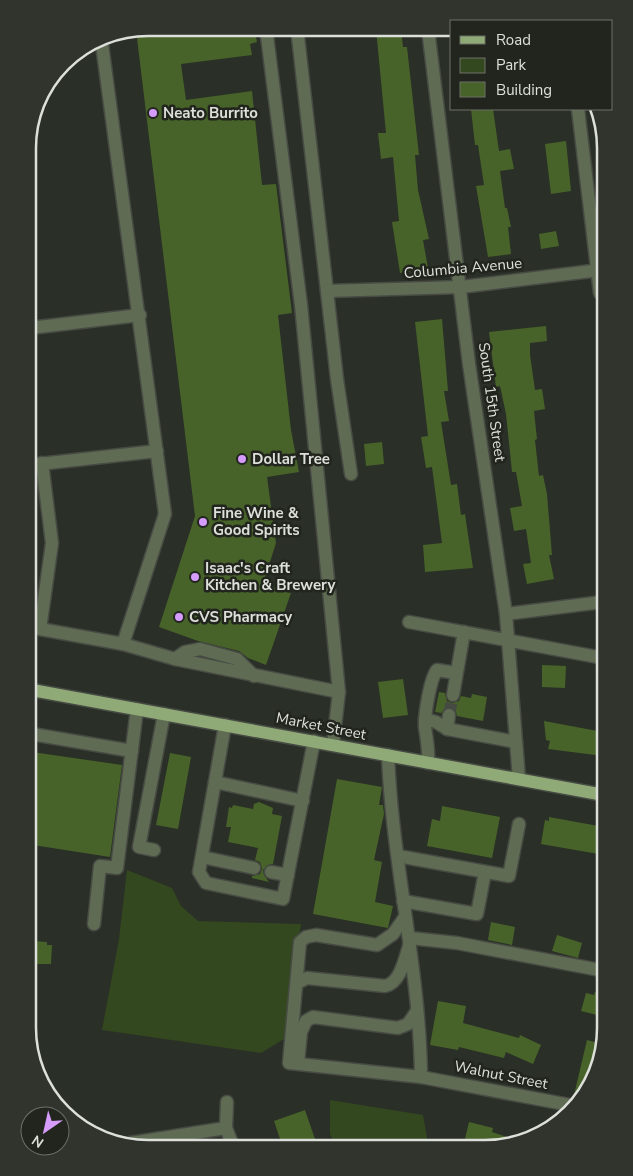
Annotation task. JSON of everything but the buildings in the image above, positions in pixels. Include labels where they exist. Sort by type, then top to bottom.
[{"type":"main road","name":"Market Street","points":[[36,691],[314,740],[597,794]]},
{"type":"street","points":[[267,36],[302,305],[339,692],[333,744]]},
{"type":"street","points":[[298,36],[337,379],[351,474]]},
{"type":"street","name":"South 15th Street","points":[[429,36],[469,364],[506,614],[519,779]]},
{"type":"street","points":[[102,46],[140,315],[165,514],[123,644]]},
{"type":"street","points":[[578,110],[597,255]]},
{"type":"street","name":"Columbia Avenue","points":[[328,291],[461,287],[597,270]]},
{"type":"street","points":[[36,327],[140,315]]},
{"type":"street","points":[[157,451],[36,464],[52,543],[40,629],[123,644],[175,659],[339,692]]},
{"type":"street","points":[[506,614],[597,603]]},
{"type":"street","points":[[409,622],[597,657]]},
{"type":"street","points":[[453,695],[464,632]]},
{"type":"street","points":[[428,763],[429,745],[425,719],[434,673],[437,670],[456,673]]},
{"type":"street","points":[[94,924],[100,866],[117,868],[136,709]]},
{"type":"street","points":[[154,850],[139,847],[164,714]]},
{"type":"street","points":[[447,729],[450,715]]},
{"type":"street","points":[[425,719],[436,722],[447,729],[516,742]]},
{"type":"street","points":[[225,724],[199,872],[206,883],[283,899],[314,740]]},
{"type":"street","points":[[36,735],[132,751]]},
{"type":"street","points":[[388,755],[403,901],[410,941],[417,1011],[420,1077]]},
{"type":"street","points":[[215,782],[303,801]]},
{"type":"street","points":[[398,856],[509,876],[519,824]]},
{"type":"street","points":[[202,857],[254,868]]},
{"type":"street","points":[[271,872],[288,875]]},
{"type":"street","points":[[403,901],[476,914],[485,872]]},
{"type":"street","points":[[293,1063],[296,983],[300,942],[306,937],[316,935],[377,945],[392,934],[405,918]]},
{"type":"street","points":[[410,941],[457,943],[597,969]]},
{"type":"street","points":[[296,983],[306,978],[391,985],[396,979],[410,941]]},
{"type":"street","points":[[293,1063],[301,1032],[306,1021],[313,1017],[398,1028],[408,1024],[417,1011]]},
{"type":"street","name":"Walnut Street","points":[[293,1063],[420,1077],[566,1104]]},
{"type":"street","points":[[227,1102],[226,1128],[231,1140]]},
{"type":"street","points":[[150,1140],[226,1128]]},
{"type":"green space","points":[[127,870],[172,888],[181,906],[198,921],[301,924],[284,1039],[261,1053],[102,1030],[119,939]]},
{"type":"green space","points":[[330,1100],[423,1115],[427,1140],[333,1140],[330,1134]]},
{"type":"tunnel","points":[[449,715],[453,695]]},
{"type":"place","name":"Neato Burrito","points":[[153,113]]},
{"type":"place","name":"Dollar Tree","points":[[242,459]]},
{"type":"place","name":"Fine Wine & Good Spirits","points":[[203,522]]},
{"type":"place","name":"Isaac's Craft Kitchen & Brewery","points":[[195,577]]},
{"type":"place","name":"CVS Pharmacy","points":[[179,617]]}]
